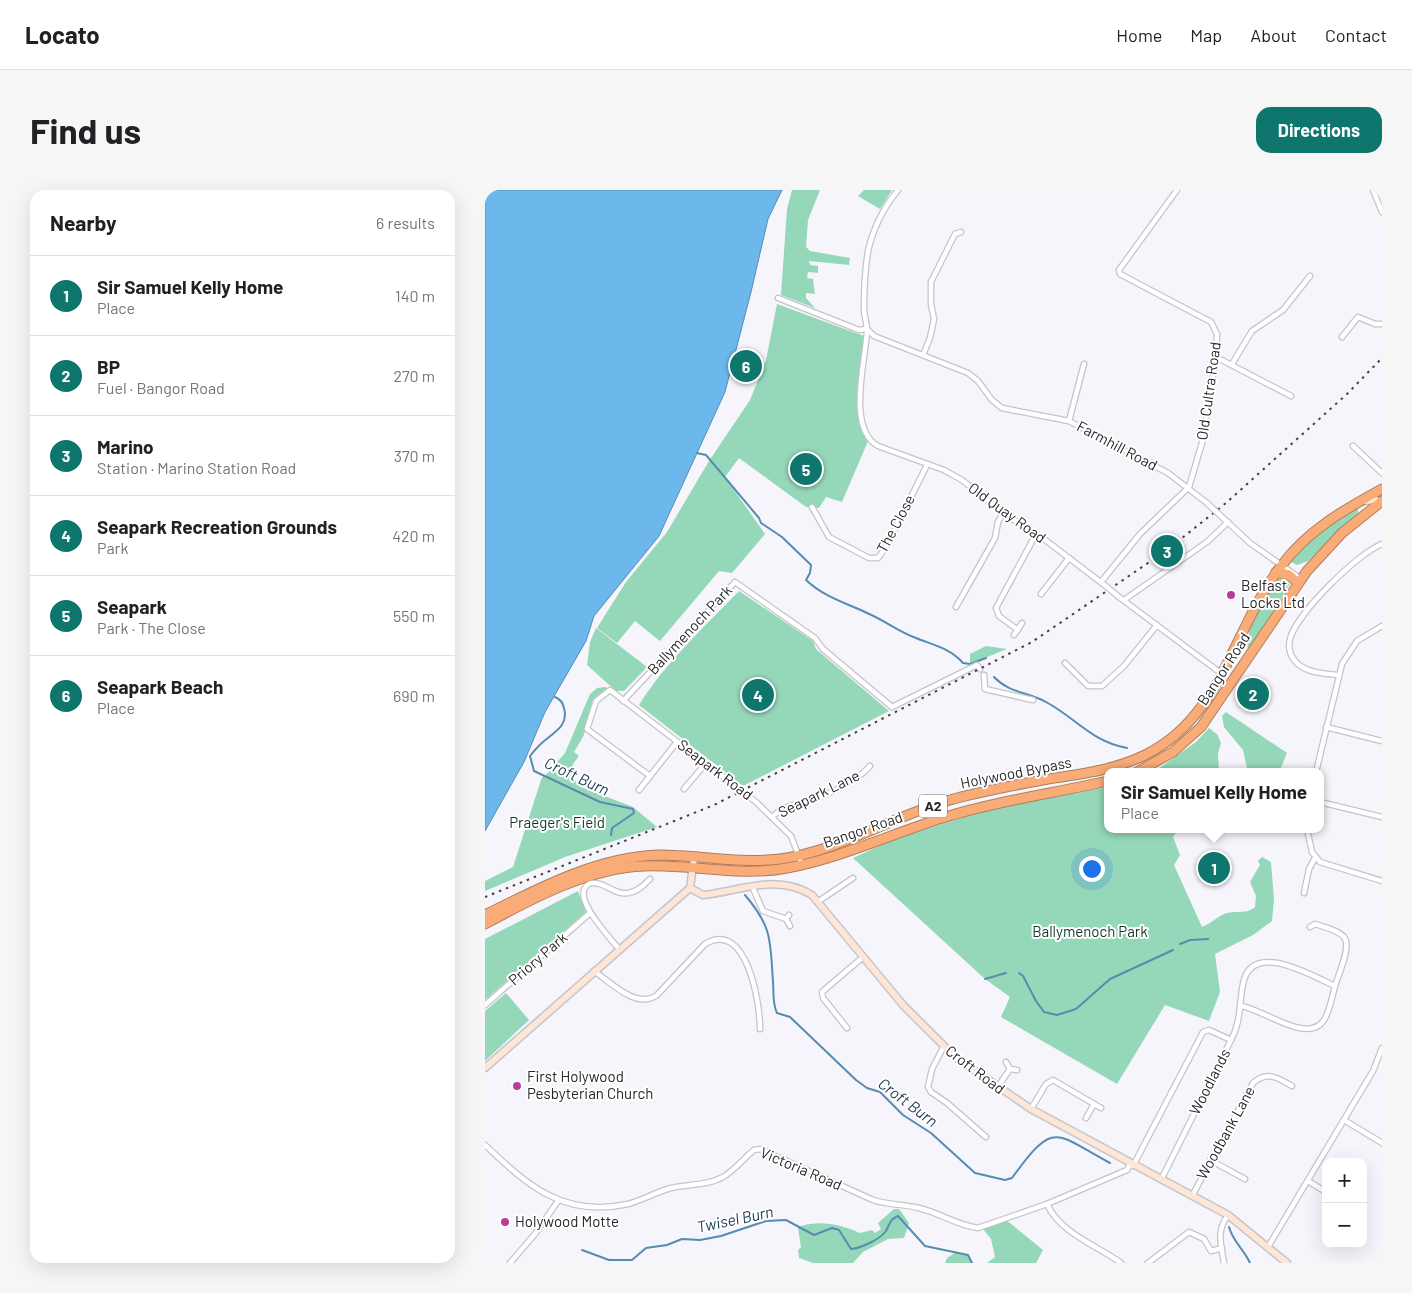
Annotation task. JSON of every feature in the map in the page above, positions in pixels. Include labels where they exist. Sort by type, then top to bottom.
[{"type":"highway","name":"Holywood Bypass","points":[[1110,768],[1145,755],[1170,740],[1189,723],[1223,675],[1249,616],[1279,569],[1312,534],[1358,503],[1379,499]]},
{"type":"highway","name":"Bangor Road","points":[[1144,768],[1173,752],[1201,727],[1300,581],[1337,538],[1379,499]]},
{"type":"highway","points":[[1279,569],[1300,581]]},
{"type":"highway","points":[[1145,755],[1150,765]]},
{"type":"highway","name":"Holywood Bypass","points":[[485,915],[567,877],[616,860],[660,855],[757,861],[799,855],[946,801],[1007,787],[1104,770]]},
{"type":"highway","name":"Bangor Road","points":[[801,865],[982,807],[1104,781]]},
{"type":"highway","name":"A2","points":[[485,924],[556,890],[602,873],[643,866],[754,871],[801,865]]},
{"type":"street","name":"Old Quay Road","points":[[898,190],[880,218],[869,250],[865,278],[864,309],[867,328],[860,378],[862,416],[866,431],[873,443],[962,480],[1003,513],[1069,558],[1223,675]]},
{"type":"street","name":"Old Cultra Road","points":[[1177,190],[1119,270],[1120,274],[1211,322],[1217,334],[1216,357],[1202,443],[1189,487]]},
{"type":"street","points":[[1373,190],[1382,212]]},
{"type":"street","points":[[923,355],[930,338],[934,319],[931,304],[931,282],[955,234],[961,232]]},
{"type":"street","points":[[1232,364],[1252,331],[1283,310],[1310,276]]},
{"type":"street","name":"Farmhill Road","points":[[778,298],[859,330],[867,328],[875,336],[972,376],[992,400],[1002,408],[1069,421],[1155,466],[1189,487],[1279,569]]},
{"type":"street","points":[[1342,336],[1358,317],[1375,324],[1382,324]]},
{"type":"street","points":[[1216,357],[1291,396]]},
{"type":"street","points":[[1069,421],[1084,364]]},
{"type":"street","points":[[1353,446],[1382,473]]},
{"type":"street","name":"The Close","points":[[812,507],[829,537],[869,558],[878,558],[886,548],[927,464]]},
{"type":"street","points":[[1101,582],[1140,534],[1189,487]]},
{"type":"street","points":[[956,607],[995,538],[998,522],[1003,513]]},
{"type":"street","points":[[1122,599],[1207,542],[1228,522]]},
{"type":"street","points":[[1018,630],[999,616],[996,608],[1035,534]]},
{"type":"street","points":[[1337,676],[1309,671],[1298,664],[1290,650],[1291,637],[1306,612],[1334,581],[1361,556],[1382,544]]},
{"type":"street","points":[[1041,594],[1069,558]]},
{"type":"street","name":"Ballymenoch Park","points":[[623,701],[735,582],[815,638],[830,655],[892,707],[977,665],[980,669]]},
{"type":"street","points":[[1014,635],[1022,623]]},
{"type":"street","points":[[1065,663],[1088,686],[1103,686],[1124,666],[1157,625]]},
{"type":"street","points":[[1317,768],[1337,676],[1344,659],[1357,641],[1382,626]]},
{"type":"street","points":[[984,675],[985,689],[1033,700]]},
{"type":"street","name":"Seapark Road","points":[[650,776],[587,729],[596,701],[609,690],[750,796],[791,836],[801,865]]},
{"type":"street","points":[[1326,727],[1382,741]]},
{"type":"street","points":[[639,790],[677,742]]},
{"type":"street","points":[[684,789],[706,763]]},
{"type":"street","name":"Seapark Lane","points":[[772,817],[779,810],[829,792],[865,771],[870,766]]},
{"type":"street","name":"Seapark Lane","points":[[865,771],[869,775]]},
{"type":"street","points":[[1324,803],[1382,817]]},
{"type":"street","points":[[1308,833],[1315,858],[1323,864],[1382,881]]},
{"type":"street","points":[[485,1068],[690,888],[694,858]]},
{"type":"street","points":[[1304,893],[1309,869],[1315,858]]},
{"type":"street","points":[[819,902],[853,878]]},
{"type":"street","points":[[619,949],[590,913],[583,893],[590,884],[597,883],[624,893],[632,892],[640,884],[650,879]]},
{"type":"street","name":"Croft Road","points":[[690,888],[703,895],[769,883],[789,884],[805,890],[819,902],[903,1005],[955,1057],[997,1088],[1031,1109],[1228,1215],[1287,1263]]},
{"type":"street","points":[[752,886],[763,911],[788,917],[790,926]]},
{"type":"street","name":"Priory Park","points":[[485,1005],[590,913]]},
{"type":"street","points":[[1241,1006],[1298,1028],[1310,1029],[1324,1019],[1347,947],[1346,940],[1341,935],[1315,924],[1311,927]]},
{"type":"street","points":[[594,971],[633,997],[647,1000],[657,995],[705,944],[714,940],[728,941],[739,949],[750,974],[757,998],[760,1029]]},
{"type":"street","points":[[847,1028],[823,998],[822,992],[863,956]]},
{"type":"street","points":[[1231,1040],[1238,1026],[1243,983],[1252,969],[1264,962],[1285,964],[1335,986]]},
{"type":"street","name":"Woodlands","points":[[1132,1165],[1203,1032],[1209,1030],[1231,1040],[1161,1180]]},
{"type":"street","points":[[944,1046],[932,1069],[928,1086],[931,1092],[987,1137]]},
{"type":"street","points":[[1268,1247],[1377,1064],[1382,1048]]},
{"type":"street","points":[[1006,1062],[1010,1069]]},
{"type":"street","points":[[1377,1064],[1382,1066]]},
{"type":"street","points":[[997,1088],[1010,1069]]},
{"type":"street","points":[[1010,1069],[1017,1070]]},
{"type":"street","name":"Woodbank Lane","points":[[1192,1196],[1238,1107],[1255,1081],[1265,1076],[1272,1076],[1292,1086]]},
{"type":"street","points":[[1031,1109],[1046,1084],[1053,1080],[1101,1108]]},
{"type":"street","points":[[1086,1118],[1094,1104]]},
{"type":"street","points":[[1344,1120],[1382,1143]]},
{"type":"street","name":"Victoria Road","points":[[485,1145],[524,1182],[558,1201],[571,1205],[599,1207],[638,1201],[671,1188],[724,1177],[754,1150],[760,1149],[873,1200],[887,1205],[919,1208],[961,1226],[978,1228],[1047,1204],[1127,1170],[1132,1165]]},
{"type":"street","points":[[1210,1160],[1245,1179]]},
{"type":"street","points":[[1308,1181],[1322,1190]]},
{"type":"street","points":[[510,1263],[535,1234],[558,1201]]},
{"type":"street","points":[[1047,1204],[1052,1216],[1062,1225],[1121,1263]]},
{"type":"street","points":[[1224,1263],[1220,1229],[1228,1215]]},
{"type":"street","points":[[1148,1263],[1189,1232],[1203,1239],[1211,1251],[1222,1248]]},
{"type":"green space","points":[[792,190],[820,190],[808,220],[806,247],[810,251],[850,258],[849,265],[809,261],[810,265],[818,266],[818,273],[808,272],[807,278],[813,279],[815,294],[806,293],[806,298],[815,308],[781,295],[787,209]]},
{"type":"green space","points":[[864,190],[892,190],[880,209],[858,196]]},
{"type":"green space","points":[[777,304],[864,336],[859,378],[860,412],[868,441],[842,502],[826,497],[819,508],[806,507],[739,458],[725,477],[765,534],[732,573],[719,571],[660,641],[635,621],[617,643],[597,628],[626,582],[667,532],[709,461],[750,400],[766,360]]},
{"type":"green space","points":[[1358,507],[1358,513],[1308,561],[1297,565],[1289,561],[1311,537]]},
{"type":"green space","points":[[1276,576],[1290,584],[1248,653],[1249,633],[1252,623]]},
{"type":"green space","points":[[739,591],[813,641],[816,649],[889,711],[743,786],[639,705],[673,660]]},
{"type":"green space","points":[[596,628],[647,667],[624,691],[616,691],[587,665],[590,642]]},
{"type":"green space","points":[[986,646],[1007,649],[970,664],[970,654]]},
{"type":"green space","name":"Praeger's Field","points":[[605,687],[608,689],[598,695],[583,737],[574,752],[579,756],[573,764],[572,777],[581,787],[633,807],[657,827],[565,857],[485,891],[485,881],[513,867],[543,776],[547,778],[545,776],[565,753],[590,694],[597,688]]},
{"type":"green space","points":[[1226,712],[1287,753],[1281,768],[1247,768],[1243,750],[1224,727],[1222,716]]},
{"type":"green space","points":[[1209,728],[1217,734],[1221,743],[1218,753],[1219,768],[1160,768],[1196,742]]},
{"type":"green space","name":"Ballymenoch Park","points":[[1104,788],[1104,833],[1176,833],[1173,837],[1180,855],[1174,865],[1202,927],[1224,914],[1245,912],[1255,907],[1256,896],[1250,882],[1260,865],[1258,861],[1262,857],[1271,862],[1274,900],[1272,921],[1253,935],[1215,954],[1220,992],[1209,1021],[1165,1005],[1117,1084],[1001,1017],[1010,997],[985,979],[853,858],[895,839],[990,809]]},
{"type":"green space","points":[[578,891],[586,912],[485,1000],[485,939]]},
{"type":"green space","points":[[506,993],[529,1020],[485,1061],[485,1011]]},
{"type":"green space","points":[[894,1209],[899,1209],[909,1223],[904,1238],[888,1239],[863,1252],[853,1263],[813,1263],[799,1258],[798,1250],[801,1247],[798,1228],[801,1226],[824,1223],[860,1233],[872,1230],[875,1233],[881,1229],[878,1223]]},
{"type":"green space","points":[[1005,1219],[1043,1250],[1036,1263],[987,1263],[995,1257],[991,1239],[983,1229]]},
{"type":"green space","points":[[956,1252],[968,1255],[972,1263],[945,1263],[947,1258]]},
{"type":"water","points":[[485,190],[782,190],[768,219],[725,392],[659,536],[594,616],[586,641],[545,712],[524,762],[485,831]]},
{"type":"waterway","points":[[697,453],[706,455],[759,518],[761,523],[782,537],[811,565],[810,573],[806,580],[813,586],[904,633],[947,650],[963,663],[970,664],[986,658]]},
{"type":"waterway","points":[[994,677],[1012,689],[1057,708],[1104,741],[1127,748]]},
{"type":"waterway","name":"Croft Burn","points":[[555,697],[563,704],[564,720],[559,728],[539,745],[530,756],[534,771],[600,802],[633,809],[634,813],[612,828],[611,835]]},
{"type":"waterway","name":"Croft Burn","points":[[745,895],[761,917],[768,936],[774,1001],[777,1013],[790,1017],[856,1080],[867,1088],[880,1092],[903,1115],[931,1133],[975,1173],[1005,1180],[1012,1178],[1038,1147],[1047,1139],[1056,1137],[1077,1144],[1110,1163]]},
{"type":"waterway","points":[[1180,944],[1190,940],[1208,939]]},
{"type":"waterway","points":[[1019,973],[1023,976],[1044,1012],[1057,1015],[1076,1009],[1110,979],[1173,950]]},
{"type":"waterway","points":[[985,979],[1006,973]]},
{"type":"waterway","name":"Twisel Burn","points":[[582,1250],[609,1260],[632,1260],[646,1248],[667,1245],[682,1239],[700,1240],[721,1236],[766,1221],[786,1220],[814,1235],[832,1228],[839,1230],[851,1249],[865,1245],[879,1237],[886,1231],[892,1220],[898,1216],[925,1246],[968,1255],[972,1263]]},
{"type":"waterway","name":"Croft Burn","points":[[1229,1227],[1233,1237],[1250,1263]]},
{"type":"railway","points":[[485,897],[714,805],[1032,642],[1167,550],[1226,503],[1347,394],[1382,358]]},
{"type":"place","name":"Seapark Beach","points":[[746,366]]},
{"type":"place","name":"Seapark","points":[[806,469]]},
{"type":"place","name":"Marino","points":[[1167,551]]},
{"type":"place","name":"Belfast Locks Ltd","points":[[1231,595]]},
{"type":"place","name":"BP","points":[[1253,694]]},
{"type":"place","name":"Seapark Recreation Grounds","points":[[758,695]]},
{"type":"place","name":"Sir Samuel Kelly Home","points":[[1214,868]]},
{"type":"place","name":"First Holywood Pesbyterian Church","points":[[517,1086]]},
{"type":"place","name":"Holywood Motte","points":[[505,1222]]}]
